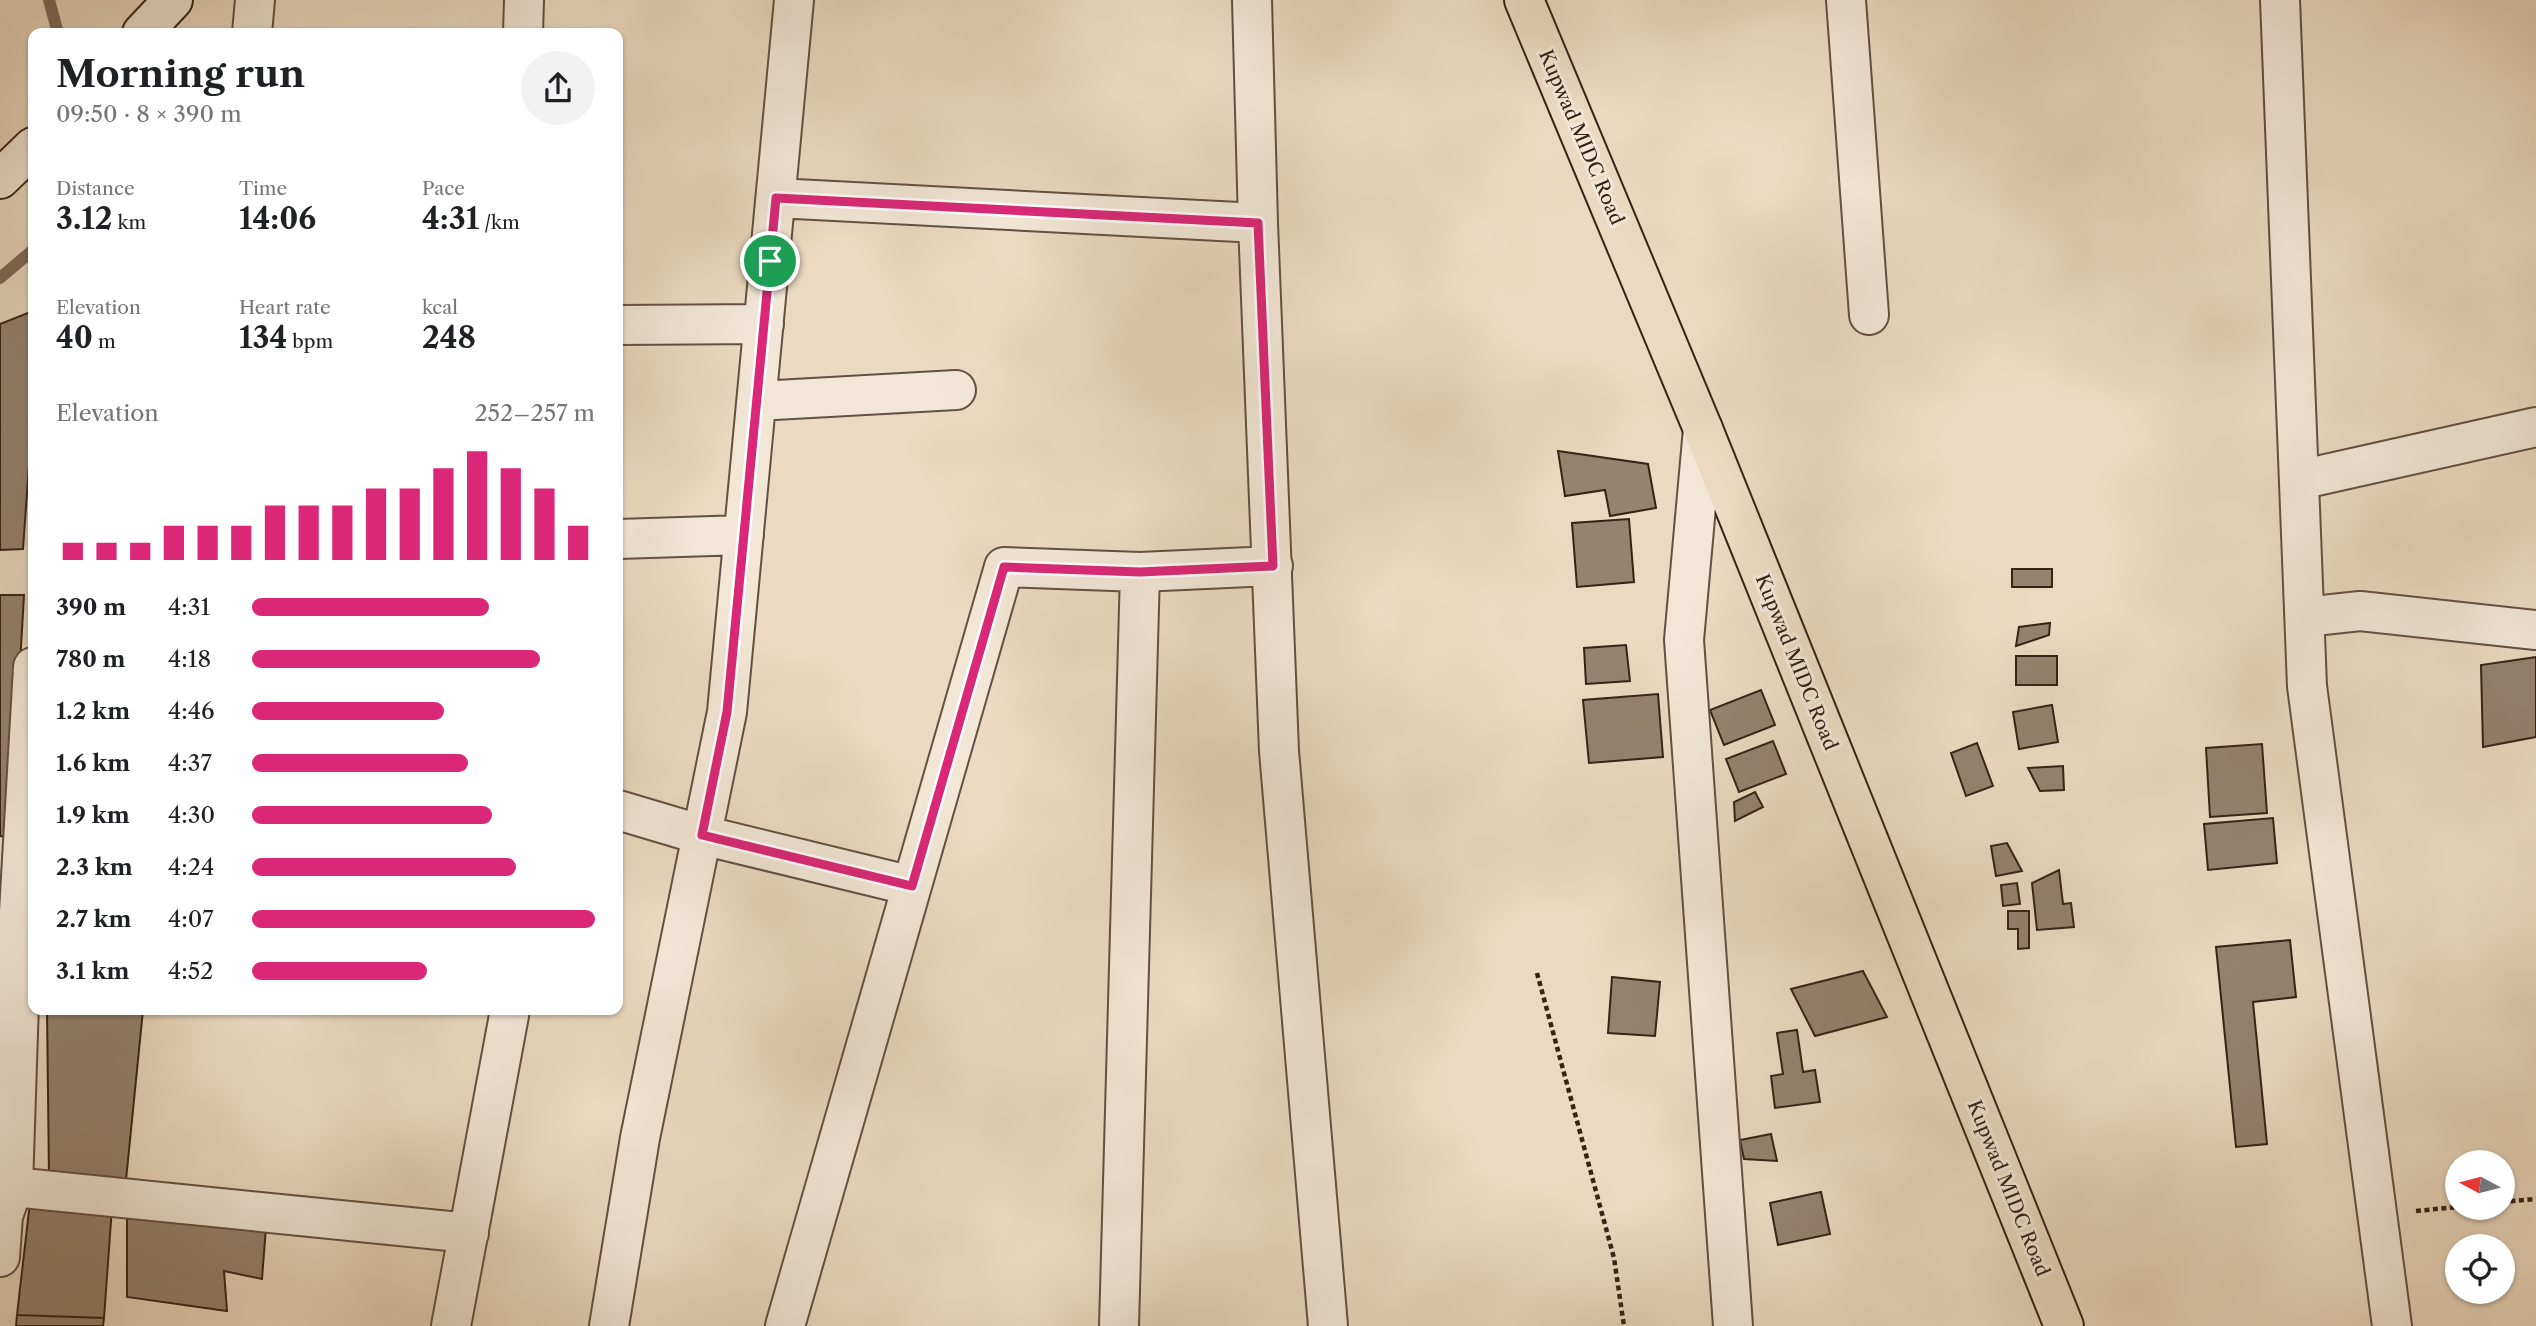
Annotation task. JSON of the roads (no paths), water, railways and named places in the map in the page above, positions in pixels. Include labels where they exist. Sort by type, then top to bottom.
[{"type":"main road","name":"Kupwad MIDC Road","points":[[1524,0],[1703,429],[2064,1326]]},
{"type":"street","points":[[147,28],[173,0]]},
{"type":"street","points":[[252,28],[255,0]]},
{"type":"street","points":[[523,28],[524,0]]},
{"type":"street","points":[[609,1326],[640,1138],[727,712],[794,0]]},
{"type":"street","points":[[1252,0],[1279,751],[1328,1326]]},
{"type":"street","points":[[1846,0],[1869,315]]},
{"type":"street","points":[[2280,0],[2307,686],[2392,1326]]},
{"type":"street","points":[[0,179],[28,152]]},
{"type":"street","points":[[776,198],[1258,223]]},
{"type":"street","points":[[623,325],[764,324]]},
{"type":"street","points":[[757,401],[956,390]]},
{"type":"street","points":[[2299,480],[2536,427]]},
{"type":"street","points":[[1703,429],[1684,640],[1733,1326]]},
{"type":"street","points":[[623,540],[744,535]]},
{"type":"street","points":[[785,1326],[1004,567],[1140,572],[1273,566]]},
{"type":"street","points":[[1119,1326],[1140,572]]},
{"type":"street","points":[[2305,617],[2360,611],[2536,630]]},
{"type":"street","points":[[623,811],[702,835],[912,886]]},
{"type":"street","points":[[0,1257],[3,1216],[13,1187],[28,843]]},
{"type":"street","points":[[451,1326],[509,1015]]},
{"type":"street","points":[[13,1187],[469,1233]]},
{"type":"waterway","points":[[49,0],[57,28]]},
{"type":"waterway","points":[[0,278],[28,254]]}]
